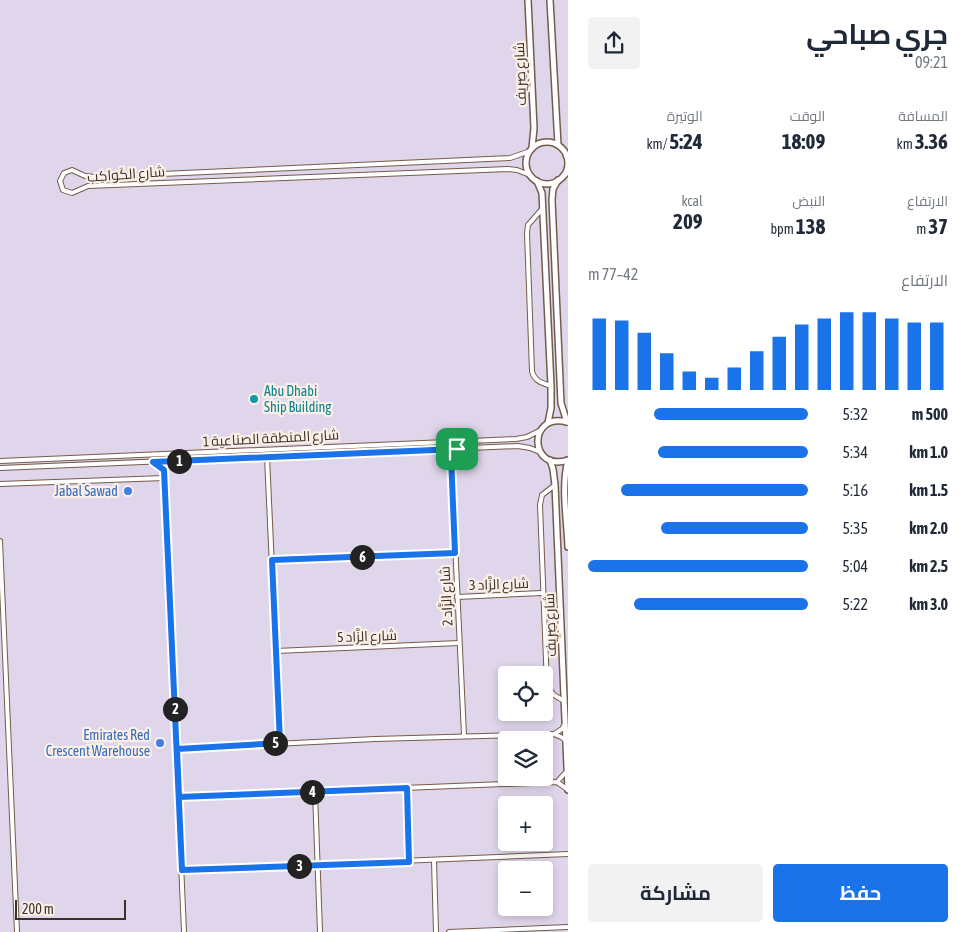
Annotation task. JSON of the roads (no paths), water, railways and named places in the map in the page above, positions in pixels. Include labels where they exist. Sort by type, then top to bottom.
[{"type":"main road","name":"شارع صِرِيف","points":[[528,0],[534,128],[531,149]]},
{"type":"main road","points":[[550,0],[558,145]]},
{"type":"main road","points":[[542,143],[558,145],[567,156],[568,166],[563,176],[550,183],[538,181],[530,175],[526,163],[531,149],[542,143]]},
{"type":"main road","points":[[558,180],[553,190],[552,200],[561,403],[567,422],[554,421],[548,423],[541,430],[537,441],[540,452],[550,460],[562,462],[568,460]]},
{"type":"main road","points":[[538,181],[542,190],[551,386],[551,408],[548,423]]},
{"type":"main road","name":"شارع صِرِيف","points":[[550,460],[555,485],[568,790]]},
{"type":"main road","points":[[568,460],[565,470],[568,547]]},
{"type":"street","name":"شارع الكَواكِب","points":[[530,175],[512,169],[480,170],[88,186],[72,193],[63,190],[60,181],[64,173],[72,170],[85,176],[95,177],[510,158],[531,149]]},
{"type":"street","points":[[563,176],[568,172]]},
{"type":"street","points":[[543,208],[528,225],[527,233],[532,371],[534,377],[540,382],[551,386]]},
{"type":"street","name":"شارع المنطقة الصناعية 1","points":[[0,461],[516,439],[527,437],[541,430]]},
{"type":"street","name":"شارع المنطقة الصناعية 1","points":[[1,470],[522,446],[540,452]]},
{"type":"street","points":[[440,449],[451,456],[457,449]]},
{"type":"street","name":"شارع الزَّاد 2","points":[[451,456],[464,735]]},
{"type":"street","points":[[267,457],[280,743]]},
{"type":"street","points":[[171,461],[164,470],[164,478],[184,932]]},
{"type":"street","points":[[153,462],[164,470]]},
{"type":"street","points":[[0,484],[164,478]]},
{"type":"street","points":[[555,485],[542,495],[540,505],[542,594],[547,686],[554,695],[564,701]]},
{"type":"street","points":[[0,541],[17,932]]},
{"type":"street","points":[[272,560],[455,553]]},
{"type":"street","name":"شارع الزَّاد 3","points":[[457,597],[542,594]]},
{"type":"street","name":"شارع الزَّاد 5","points":[[276,651],[459,643]]},
{"type":"street","points":[[554,734],[562,730],[565,723]]},
{"type":"street","points":[[177,749],[464,735],[554,734],[564,738],[566,741]]},
{"type":"street","points":[[558,782],[567,771]]},
{"type":"street","points":[[179,797],[558,782],[568,790]]},
{"type":"street","points":[[407,788],[409,862]]},
{"type":"street","points":[[315,792],[320,932]]},
{"type":"street","points":[[182,870],[568,854]]},
{"type":"street","points":[[434,861],[436,932]]},
{"type":"street","points":[[449,932],[568,927]]},
{"type":"place","name":"Abu Dhabi Ship Building","points":[[254,399]]},
{"type":"place","name":"Jabal Sawad","points":[[128,491]]},
{"type":"place","name":"Emirates Red Crescent Warehouse","points":[[160,743]]}]
